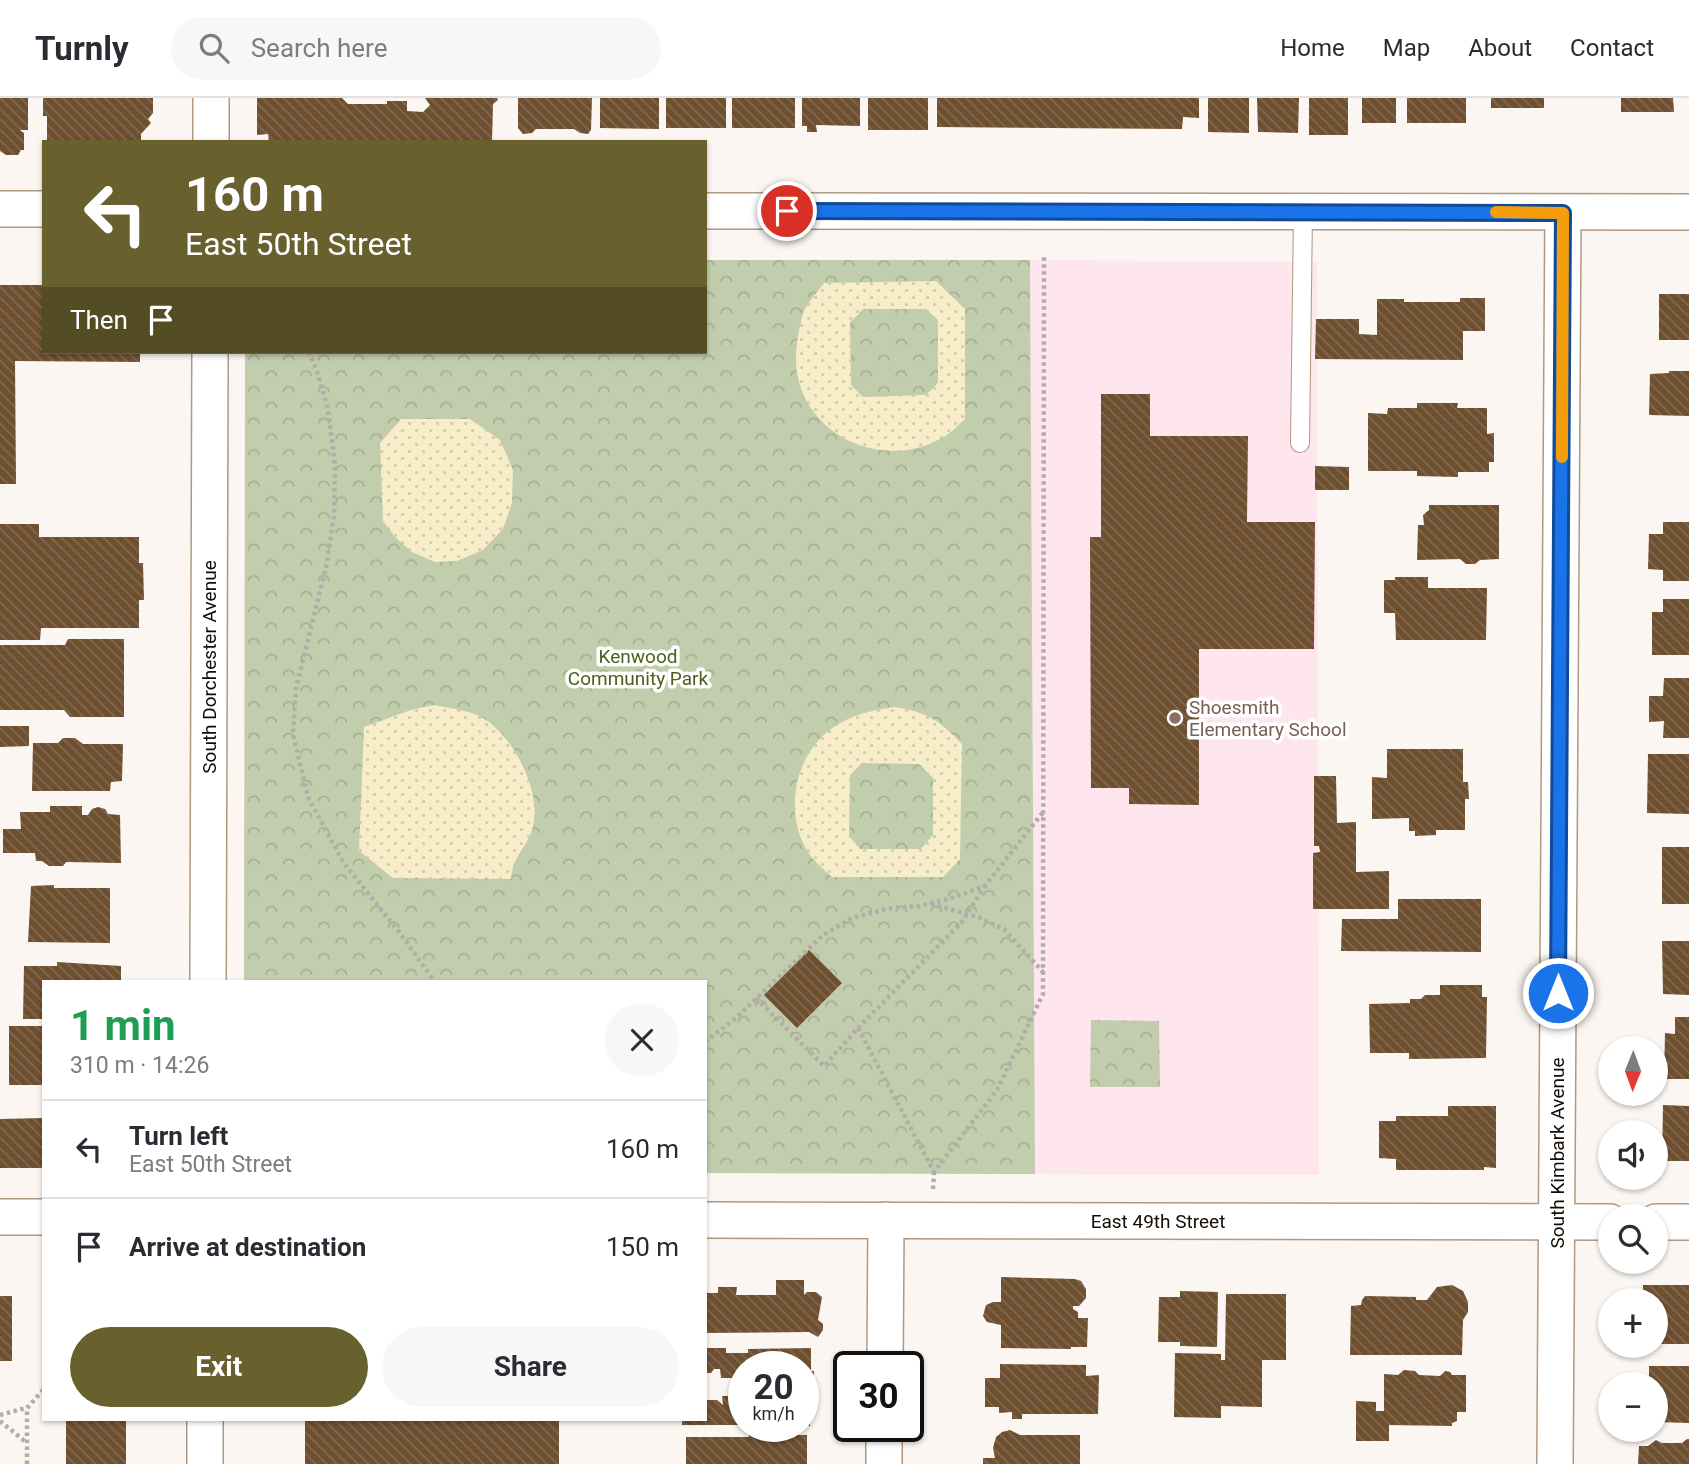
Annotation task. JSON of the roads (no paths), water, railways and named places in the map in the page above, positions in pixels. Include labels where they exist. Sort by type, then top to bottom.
[{"type":"street","points":[[211,98],[211,140]]},
{"type":"street","points":[[0,209],[42,209]]},
{"type":"street","points":[[707,211],[1689,212]]},
{"type":"street","name":"South Kimbark Avenue","points":[[1555,1464],[1563,213]]},
{"type":"street","name":"South Dorchester Avenue","points":[[208,980],[210,354]]},
{"type":"street","points":[[0,1217],[42,1217]]},
{"type":"street","name":"East 49th Street","points":[[707,1220],[1598,1222]]},
{"type":"street","points":[[885,1351],[886,1220]]},
{"type":"street","points":[[1668,1222],[1689,1222]]},
{"type":"street","points":[[205,1421],[205,1464]]},
{"type":"street","points":[[884,1442],[884,1464]]},
{"type":"lane","points":[[1300,443],[1303,212]]},
{"type":"place","name":"Shoesmith Elementary School","points":[[1175,718]]},
{"type":"park label","name":"Kenwood Community Park","points":[[638,667]]}]
